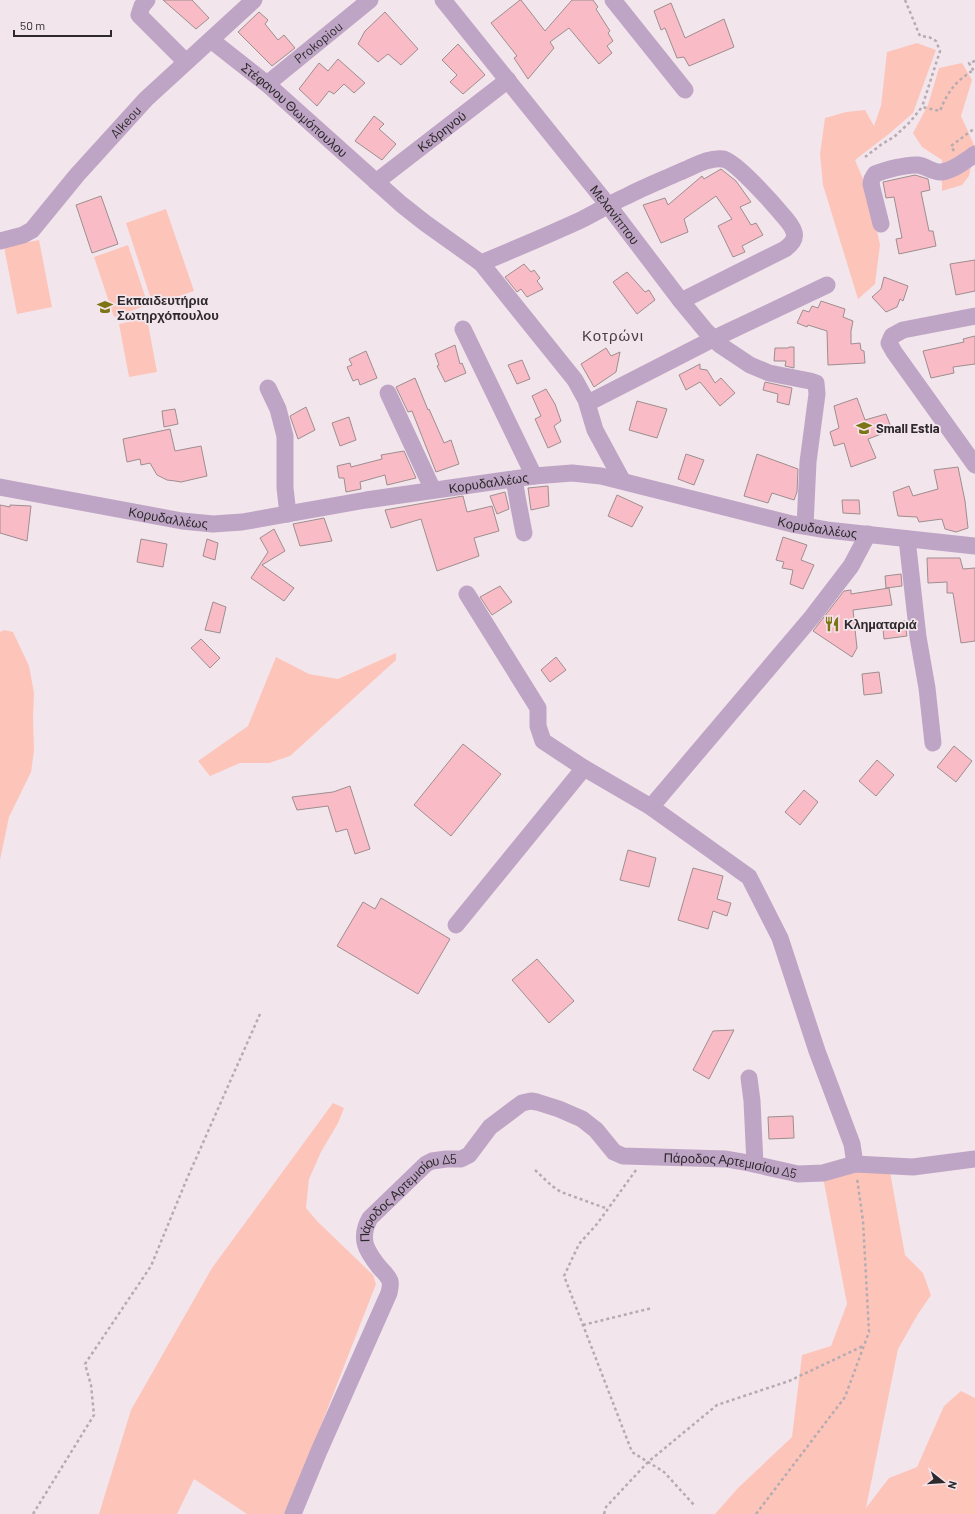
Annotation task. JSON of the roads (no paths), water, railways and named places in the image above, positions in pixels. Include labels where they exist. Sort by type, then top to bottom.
[{"type":"street","points":[[147,0],[142,6],[139,15],[186,62]]},
{"type":"street","name":"Alkeou","points":[[0,240],[23,234],[35,227],[77,175],[135,111],[254,0]]},
{"type":"street","name":"Prokopiou","points":[[266,84],[370,0]]},
{"type":"street","name":"Μελανίππου","points":[[443,0],[608,205],[681,301],[714,339],[735,356],[754,367],[769,373],[810,380],[816,385],[817,394],[808,462],[805,526]]},
{"type":"street","points":[[613,0],[685,90]]},
{"type":"street","name":"Στέφανου Θωμόπουλου","points":[[211,40],[266,84],[415,215],[481,263],[575,380],[588,403],[595,430],[622,480]]},
{"type":"street","name":"Κεδρηνού","points":[[376,182],[508,80]]},
{"type":"street","points":[[481,263],[556,231],[635,192],[705,161],[724,159],[742,173],[776,206],[794,230],[795,237],[791,245],[785,249],[681,301]]},
{"type":"street","points":[[881,224],[871,184],[875,174],[915,165],[943,172],[968,159]]},
{"type":"street","points":[[588,403],[714,339],[826,285]]},
{"type":"street","points":[[975,316],[906,329],[896,334],[889,341],[889,345],[975,465]]},
{"type":"street","points":[[463,329],[534,476]]},
{"type":"street","points":[[268,388],[278,409],[285,436],[285,488],[288,514]]},
{"type":"street","points":[[388,393],[433,490]]},
{"type":"street","name":"Κορυδαλλέως","points":[[0,487],[202,523],[242,522],[366,500],[433,490],[559,473],[584,473],[622,480],[750,514],[805,526],[975,546]]},
{"type":"street","points":[[514,479],[524,533]]},
{"type":"street","points":[[651,808],[812,617],[851,566],[868,534]]},
{"type":"street","points":[[907,539],[918,637],[927,688],[933,743]]},
{"type":"street","points":[[466,594],[538,708],[538,726],[543,741],[584,768],[651,808],[749,876],[780,938],[821,1061],[852,1144],[855,1164]]},
{"type":"street","points":[[456,925],[584,768]]},
{"type":"street","points":[[748,1078],[752,1108],[755,1164]]},
{"type":"street","name":"Πάροδος Αρτεμισίου Δ5","points":[[293,1514],[322,1444],[389,1293],[390,1282],[386,1275],[371,1258],[365,1246],[365,1230],[370,1218],[420,1168],[432,1161],[461,1159],[469,1155],[490,1127],[522,1103],[537,1102],[582,1118],[596,1130],[614,1152],[623,1156],[726,1159],[798,1174],[823,1173],[855,1164],[913,1167],[975,1159]]},
{"type":"place","name":"Εκπαιδευτήρια Σωτηρχόπουλου","points":[[105,307]]},
{"type":"place","name":"Small Estia","points":[[864,428]]},
{"type":"place","name":"Κληματαριά","points":[[832,624]]},
{"type":"district","name":"Κοτρώνι","points":[[613,336]]}]
